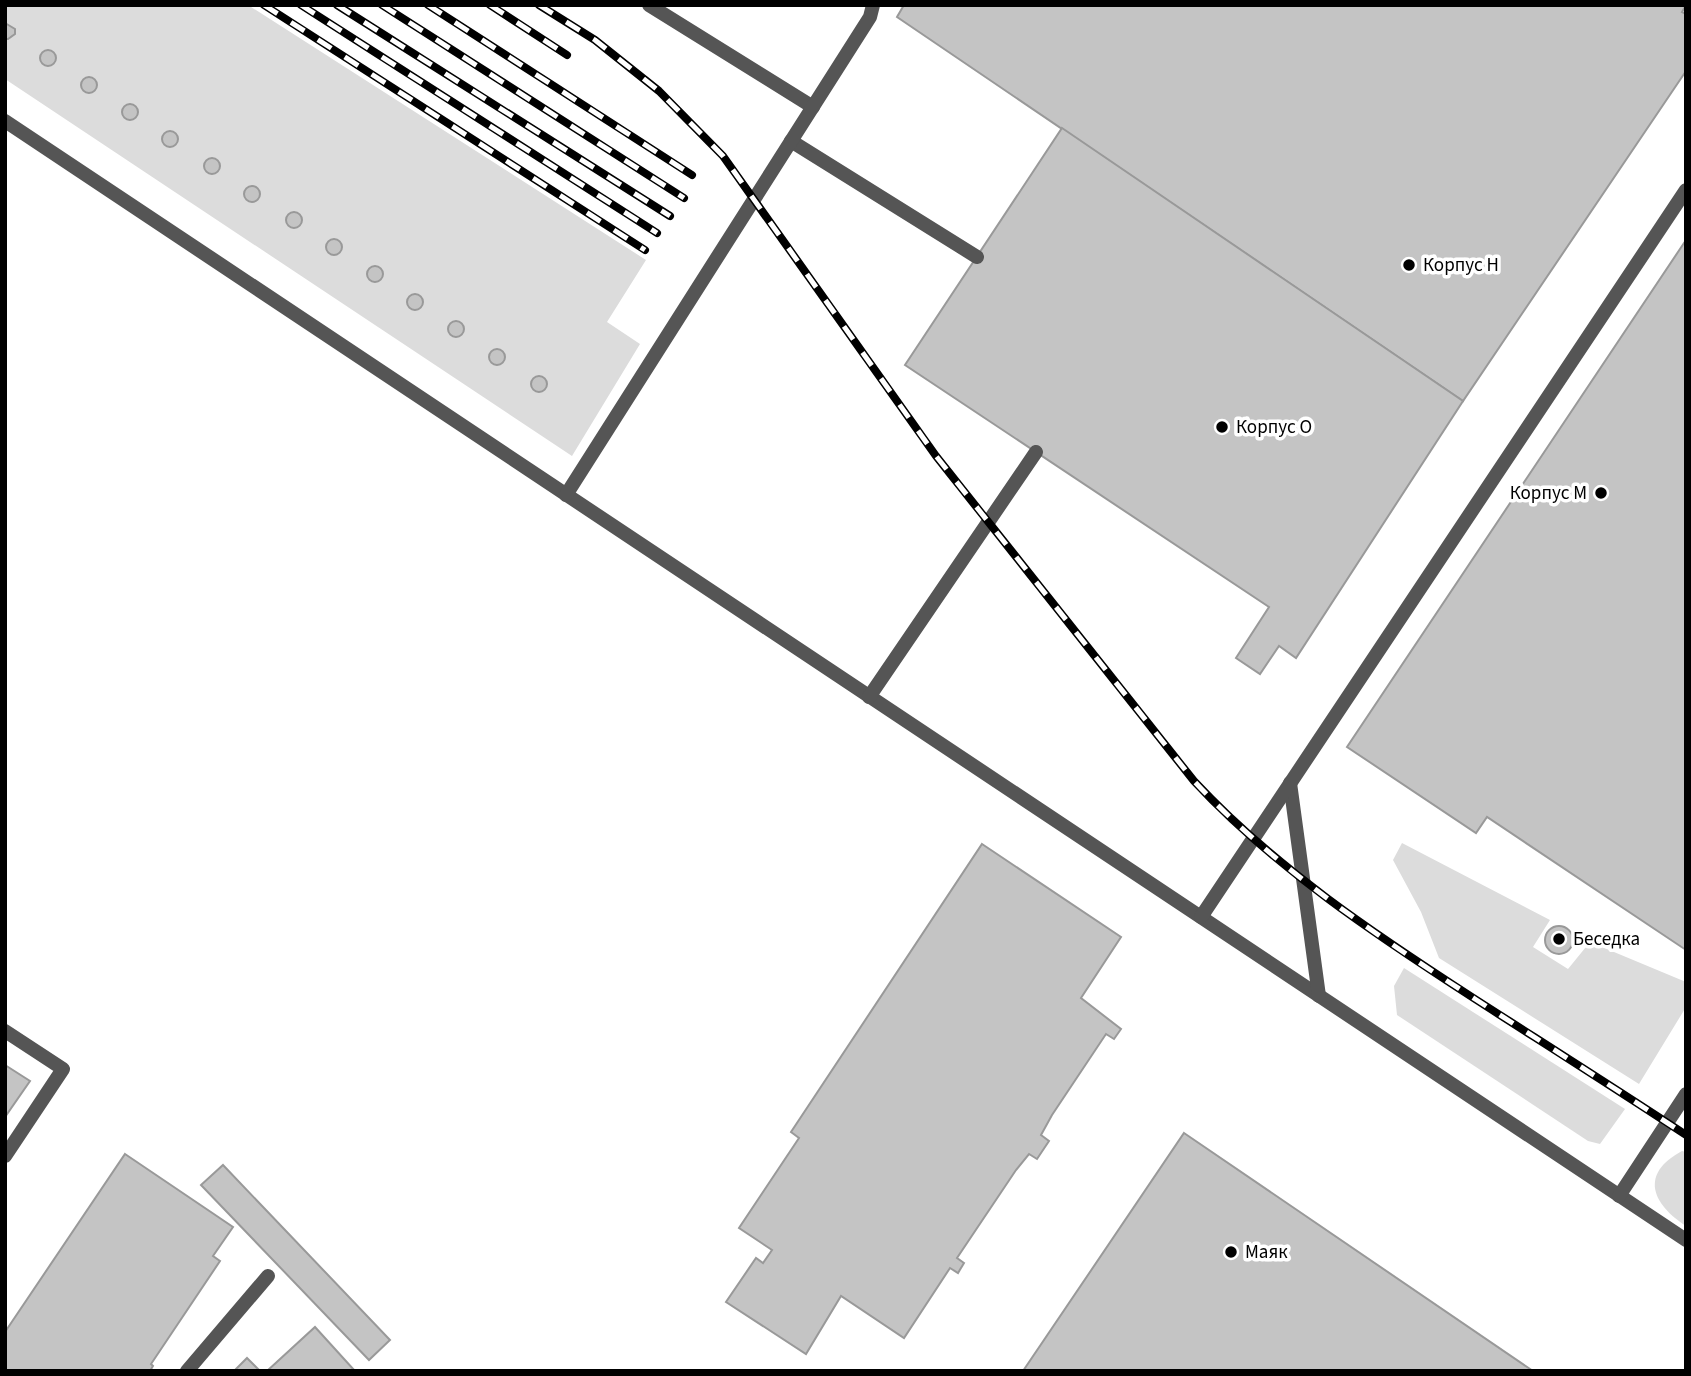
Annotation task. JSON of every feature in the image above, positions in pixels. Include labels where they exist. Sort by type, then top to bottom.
[{"type":"lane","points":[[649,5],[813,107]]},
{"type":"lane","points":[[566,495],[870,17],[873,5]]},
{"type":"lane","points":[[5,121],[1686,1240]]},
{"type":"lane","points":[[791,141],[977,257]]},
{"type":"lane","points":[[1200,917],[1686,190]]},
{"type":"lane","points":[[869,697],[1035,452]]},
{"type":"lane","points":[[1290,783],[1319,996]]},
{"type":"lane","points":[[5,1031],[64,1069],[5,1156]]},
{"type":"lane","points":[[1619,1196],[1686,1094]]},
{"type":"lane","points":[[187,1371],[268,1276]]},
{"type":"shaded area","points":[[5,5],[248,5],[646,260],[607,322],[640,344],[572,456],[5,79]]},
{"type":"shaded area","points":[[1402,843],[1550,920],[1533,947],[1568,969],[1590,942],[1686,982],[1686,1007],[1639,1084],[1439,958],[1421,912],[1393,860]]},
{"type":"shaded area","points":[[1404,968],[1625,1109],[1600,1144],[1588,1141],[1397,1015],[1394,986]]},
{"type":"shaded area","points":[[1682,1151],[1686,1152],[1686,1226],[1665,1208],[1655,1189],[1655,1179],[1660,1169]]},
{"type":"building","name":"Корпус Н","points":[[904,5],[1686,5],[1682,12],[1686,14],[1686,71],[1463,401],[897,17]]},
{"type":"building","points":[[5,23],[15,29],[15,34],[8,39],[5,39]]},
{"type":"building","points":[[48,50],[54,52],[54,64],[48,66],[42,64],[40,58],[42,52]]},
{"type":"building","points":[[89,77],[95,79],[95,91],[89,93],[83,91],[81,85],[83,79]]},
{"type":"building","points":[[130,104],[136,106],[136,118],[130,120],[124,118],[122,112],[124,106]]},
{"type":"building","name":"Корпус О","points":[[1062,128],[1463,401],[1296,658],[1279,646],[1260,674],[1236,658],[1269,607],[905,365]]},
{"type":"building","points":[[170,131],[176,133],[176,145],[170,147],[164,145],[162,139],[164,133]]},
{"type":"building","points":[[212,158],[218,160],[218,172],[212,174],[206,172],[204,166],[206,160]]},
{"type":"building","points":[[252,186],[258,188],[258,200],[252,202],[246,200],[244,194],[246,188]]},
{"type":"building","points":[[294,212],[300,214],[300,226],[294,228],[288,226],[286,220],[288,214]]},
{"type":"building","points":[[334,239],[340,241],[340,253],[334,255],[328,253],[326,247],[328,241]]},
{"type":"building","name":"Корпус М","points":[[1686,240],[1686,950],[1487,817],[1476,833],[1347,747]]},
{"type":"building","points":[[375,266],[381,268],[381,280],[375,282],[369,280],[367,274],[369,268]]},
{"type":"building","points":[[415,294],[421,296],[421,308],[415,310],[409,308],[407,302],[409,296]]},
{"type":"building","points":[[456,321],[462,323],[462,335],[456,337],[450,335],[448,329],[450,323]]},
{"type":"building","points":[[497,349],[503,351],[503,363],[497,365],[491,363],[489,357],[491,351]]},
{"type":"building","points":[[539,376],[545,378],[545,390],[539,392],[533,390],[531,384],[533,378]]},
{"type":"building","points":[[982,844],[1121,937],[1081,998],[1121,1029],[1114,1039],[1106,1034],[1041,1135],[1049,1141],[1037,1159],[1029,1154],[1016,1170],[957,1258],[964,1263],[958,1273],[950,1268],[904,1338],[841,1296],[806,1354],[726,1302],[756,1258],[763,1263],[772,1250],[739,1228],[799,1138],[791,1132]]},
{"type":"building","name":"Беседка","points":[[1559,926],[1569,930],[1573,940],[1569,950],[1559,954],[1549,950],[1545,940],[1549,930]]},
{"type":"building","points":[[5,1065],[30,1081],[5,1117]]},
{"type":"building","name":"Маяк","points":[[1184,1133],[1533,1371],[1023,1371]]},
{"type":"building","points":[[125,1154],[233,1227],[213,1256],[220,1261],[151,1364],[153,1366],[150,1371],[5,1371],[5,1332]]},
{"type":"building","points":[[223,1165],[390,1340],[369,1360],[201,1185]]},
{"type":"building","points":[[315,1327],[355,1371],[267,1371]]},
{"type":"building","points":[[247,1358],[260,1371],[234,1371]]},
{"type":"railway","points":[[264,5],[645,250]]},
{"type":"railway","points":[[301,5],[657,233]]},
{"type":"railway","points":[[337,5],[670,216]]},
{"type":"railway","points":[[382,5],[684,198]]},
{"type":"railway","points":[[428,5],[692,175]]},
{"type":"railway","points":[[490,5],[567,55]]},
{"type":"railway","points":[[539,5],[595,40],[659,91],[723,156],[936,456],[1194,781],[1225,813],[1292,871],[1364,925],[1686,1135]]},
{"type":"place","name":"Корпус Н","points":[[1409,265]]},
{"type":"place","name":"Корпус О","points":[[1222,427]]},
{"type":"place","name":"Корпус М","points":[[1601,493]]},
{"type":"place","name":"Беседка","points":[[1559,939]]},
{"type":"place","name":"Маяк","points":[[1231,1252]]}]
